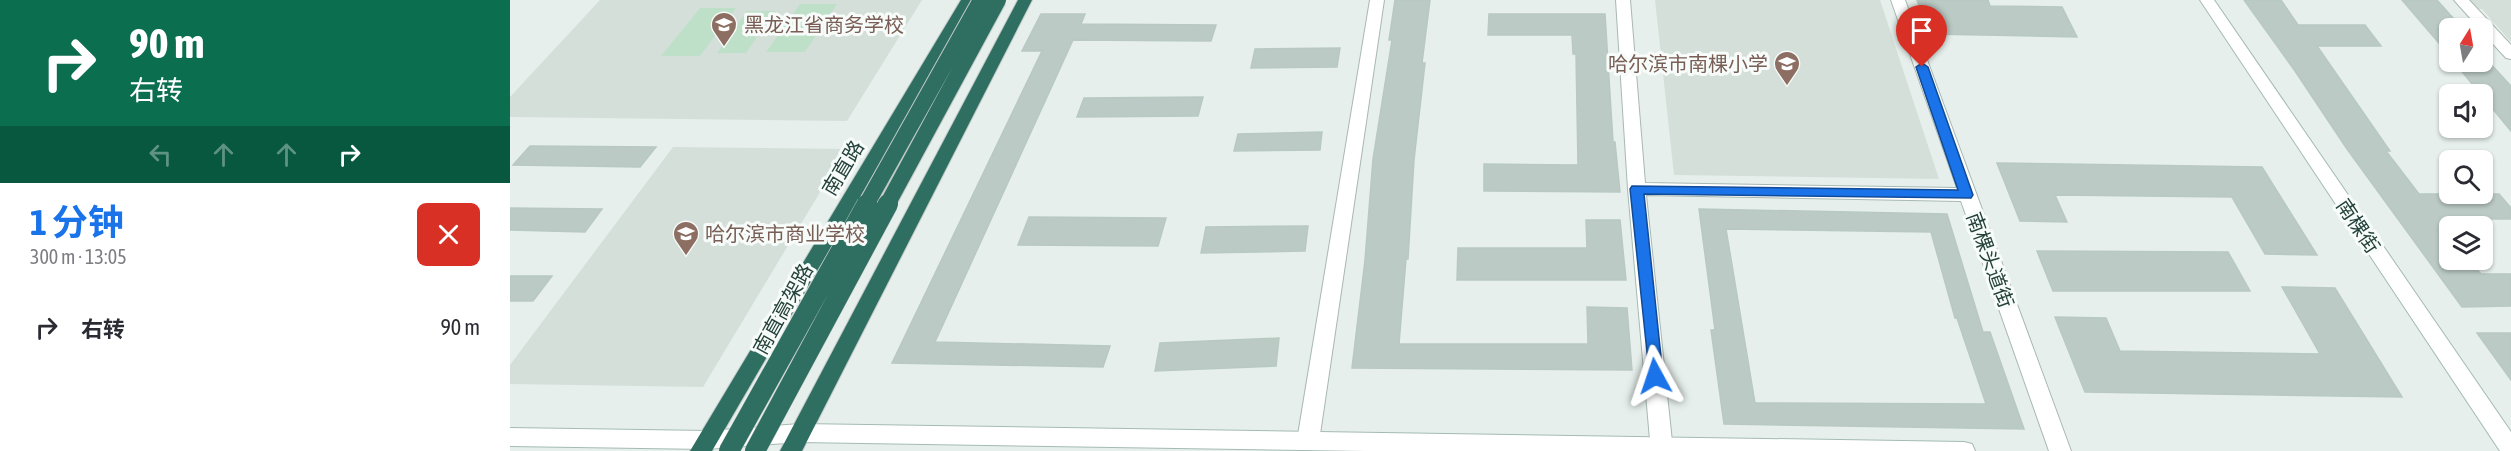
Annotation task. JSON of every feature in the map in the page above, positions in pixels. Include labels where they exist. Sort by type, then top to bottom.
[{"type":"highway","name":"南直路","points":[[704,446],[968,0]]},
{"type":"highway","name":"南直高架路","points":[[729,451],[981,0]]},
{"type":"highway","points":[[755,451],[998,0]]},
{"type":"highway","points":[[795,442],[1025,0]]},
{"type":"street","points":[[1308,441],[1377,0]]},
{"type":"street","points":[[1623,0],[1637,189],[1662,449]]},
{"type":"street","name":"南棵头道街","points":[[1898,0],[2060,451]]},
{"type":"street","name":"南棵街","points":[[2207,0],[2511,450]]},
{"type":"street","points":[[2461,0],[2511,54]]},
{"type":"street","points":[[1637,189],[1967,195]]},
{"type":"street","points":[[510,437],[704,446],[795,442],[1308,441],[1662,449],[1964,451]]},
{"type":"shaded area","name":"黑龙江省商务学校","points":[[600,0],[922,0],[847,121],[510,117],[510,97]]},
{"type":"shaded area","name":"哈尔滨市南棵小学","points":[[1655,0],[1880,0],[1939,179],[1674,175]]},
{"type":"shaded area","points":[[2468,0],[2511,0],[2511,42],[2493,22],[2493,18],[2490,18],[2482,9],[2477,9]]},
{"type":"shaded area","name":"哈尔滨市商业学校","points":[[673,147],[846,149],[703,387],[510,384],[510,365]]},
{"type":"green space","points":[[800,4],[837,4],[805,52],[766,52]]},
{"type":"green space","points":[[700,8],[736,8],[700,56],[661,56]]},
{"type":"green space","points":[[747,11],[775,11],[746,53],[717,53]]},
{"type":"building","points":[[1395,0],[1430,0],[1422,63],[1425,63],[1414,160],[1408,259],[1406,259],[1399,344],[1588,344],[1587,307],[1627,308],[1632,370],[1352,368],[1365,260],[1373,159],[1392,40],[1389,40]]},
{"type":"building","points":[[1917,0],[1988,0],[1990,6],[2062,7],[2077,37],[1930,34]]},
{"type":"building","points":[[2244,0],[2281,0],[2298,25],[2365,25],[2381,46],[2317,46],[2390,151],[2386,151],[2419,194],[2439,194],[2439,204],[2493,204],[2493,194],[2499,194],[2511,208],[2511,219],[2493,219],[2493,216],[2439,216],[2439,270],[2478,270],[2481,274],[2511,274],[2511,306],[2462,307],[2347,149]]},
{"type":"building","points":[[2402,0],[2437,0],[2453,18],[2439,18],[2439,43]]},
{"type":"building","points":[[1041,14],[1085,14],[1081,24],[1216,25],[1211,41],[1073,40],[935,342],[1110,346],[1103,367],[892,363],[1042,51],[1022,51]]},
{"type":"building","points":[[1489,14],[1605,14],[1613,142],[1615,142],[1620,192],[1484,191],[1484,164],[1578,165],[1576,54],[1573,54],[1572,35],[1488,35]]},
{"type":"building","points":[[1340,48],[1337,67],[1251,68],[1255,49]]},
{"type":"building","points":[[2493,66],[2511,86],[2511,131],[2493,109],[2493,84],[2472,84],[2462,72],[2493,72]]},
{"type":"building","points":[[1203,97],[1198,116],[1077,117],[1084,98]]},
{"type":"building","points":[[1322,132],[1320,150],[1234,151],[1238,134]]},
{"type":"building","points":[[530,146],[656,147],[640,167],[513,165]]},
{"type":"building","points":[[1997,163],[2262,167],[2317,255],[2265,254],[2232,197],[2055,195],[2067,222],[2020,221]]},
{"type":"building","points":[[510,208],[602,209],[585,232],[510,230]]},
{"type":"building","points":[[1699,209],[1947,214],[1983,332],[1990,332],[2024,429],[1724,424],[1711,330],[1715,330]],"holes":[[[1726,229],[1931,232],[1955,318],[1957,318],[1986,404],[1755,403]]]},
{"type":"building","points":[[1029,217],[1166,218],[1158,246],[1018,245]]},
{"type":"building","points":[[1586,220],[1620,220],[1626,280],[1457,280],[1458,248],[1587,248]]},
{"type":"building","points":[[1308,226],[1305,251],[1201,253],[1206,227]]},
{"type":"building","points":[[2037,251],[2228,252],[2250,291],[2053,291]]},
{"type":"building","points":[[510,276],[552,276],[533,301],[510,301]]},
{"type":"building","points":[[2282,287],[2335,288],[2402,397],[2085,392],[2055,317],[2106,318],[2120,351],[2320,354]]},
{"type":"building","points":[[2477,333],[2511,333],[2511,380]]},
{"type":"building","points":[[1279,338],[1276,366],[1155,371],[1160,343]]},
{"type":"place","name":"黑龙江省商务学校","points":[[724,48]]},
{"type":"place","name":"哈尔滨市南棵小学","points":[[1787,87]]},
{"type":"place","name":"哈尔滨市商业学校","points":[[686,257]]},
{"type":"route","points":[[1655,376],[1637,189],[1967,195],[1922,67]]}]
